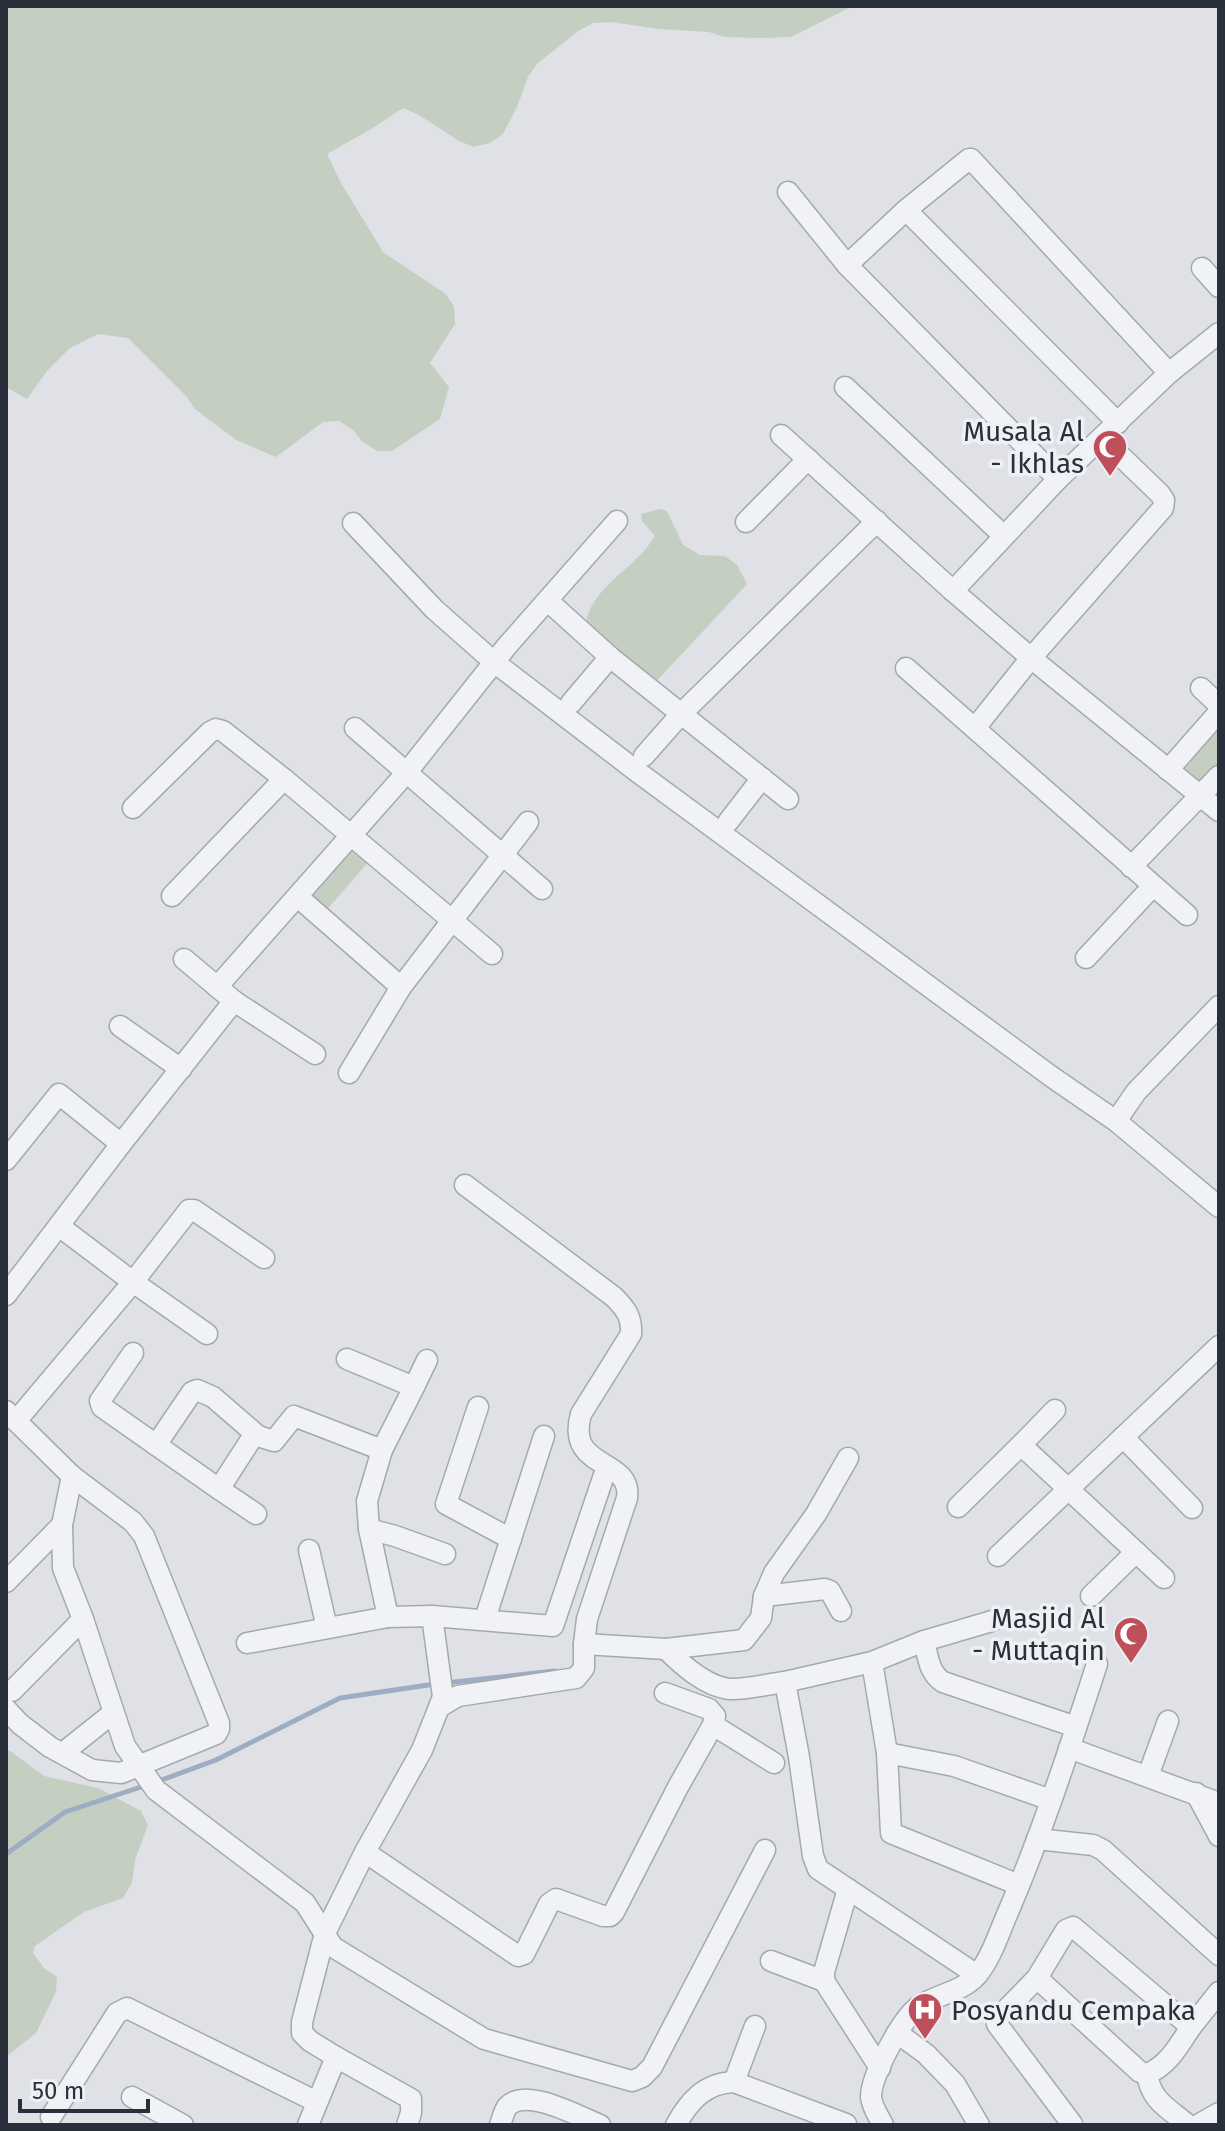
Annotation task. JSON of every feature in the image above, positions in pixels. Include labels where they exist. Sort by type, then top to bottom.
[{"type":"street","points":[[847,265],[906,210],[971,159],[1169,373]]},
{"type":"street","points":[[788,192],[847,265],[1058,479]]},
{"type":"street","points":[[906,210],[1118,423]]},
{"type":"street","points":[[1202,268],[1219,287]]},
{"type":"street","points":[[953,591],[1058,479],[1169,373],[1219,333]]},
{"type":"street","points":[[845,387],[1004,536]]},
{"type":"street","points":[[781,435],[1031,658],[1219,811]]},
{"type":"street","points":[[975,728],[1031,658],[1163,508],[1164,500],[1160,494],[1102,438]]},
{"type":"street","points":[[746,522],[808,459]]},
{"type":"street","points":[[217,987],[407,772],[494,662],[617,521]]},
{"type":"street","points":[[644,756],[681,714],[877,521]]},
{"type":"street","points":[[353,523],[434,609],[494,662],[676,800],[1215,1196]]},
{"type":"street","points":[[548,601],[610,657],[788,799]]},
{"type":"street","points":[[571,703],[610,657]]},
{"type":"street","points":[[906,668],[1187,915]]},
{"type":"street","points":[[1201,688],[1219,705]]},
{"type":"street","points":[[1168,770],[1219,712]]},
{"type":"street","points":[[355,728],[542,889]]},
{"type":"street","points":[[133,808],[201,740],[216,729],[223,731],[492,954]]},
{"type":"street","points":[[1131,867],[1219,776]]},
{"type":"street","points":[[728,822],[762,778]]},
{"type":"street","points":[[172,896],[284,779]]},
{"type":"street","points":[[349,1073],[401,987],[528,822]]},
{"type":"street","points":[[1086,958],[1153,886]]},
{"type":"street","points":[[298,897],[401,987]]},
{"type":"street","points":[[184,959],[234,1001],[315,1054]]},
{"type":"street","points":[[6,1295],[234,1001]]},
{"type":"street","points":[[1116,1121],[1136,1092],[1219,1006]]},
{"type":"street","points":[[120,1026],[181,1069]]},
{"type":"street","points":[[6,1160],[59,1094],[121,1144]]},
{"type":"street","points":[[441,1702],[458,1696],[576,1678],[584,1668],[587,1619],[628,1489],[624,1479],[585,1451],[580,1444],[577,1428],[581,1414],[631,1334],[628,1311],[614,1297],[465,1185]]},
{"type":"street","points":[[83,1619],[9,1700],[20,1724],[50,1747],[92,1770],[147,1778],[216,1734],[219,1723],[144,1536],[133,1522],[72,1476],[11,1416],[133,1282],[189,1210],[194,1210],[264,1258]]},
{"type":"street","points":[[59,1226],[207,1334]]},
{"type":"street","points":[[998,1556],[1219,1346]]},
{"type":"street","points":[[133,1353],[100,1403],[102,1407],[256,1514]]},
{"type":"street","points":[[347,1359],[411,1391]]},
{"type":"street","points":[[388,1617],[369,1529],[367,1501],[382,1450],[427,1360]]},
{"type":"street","points":[[156,1445],[192,1392],[197,1390],[213,1397],[258,1436],[274,1441],[294,1416],[382,1450]]},
{"type":"street","points":[[478,1407],[446,1504],[511,1539]]},
{"type":"street","points":[[958,1507],[1055,1410]]},
{"type":"street","points":[[219,1489],[252,1438],[258,1436]]},
{"type":"street","points":[[485,1619],[544,1436]]},
{"type":"street","points":[[1123,1437],[1192,1508]]},
{"type":"street","points":[[1021,1445],[1164,1578]]},
{"type":"street","points":[[584,1644],[666,1649],[744,1640],[761,1618],[764,1596],[774,1573],[816,1514],[848,1458]]},
{"type":"street","points":[[247,1643],[388,1617],[432,1616],[553,1626],[604,1475]]},
{"type":"street","points":[[72,1476],[62,1525],[63,1568],[125,1746],[147,1778],[305,1903],[333,1947],[484,2039],[632,2081],[642,2077],[652,2067],[765,1850]]},
{"type":"street","points":[[6,1582],[62,1525]]},
{"type":"street","points":[[369,1529],[445,1554]]},
{"type":"street","points":[[309,1550],[327,1628]]},
{"type":"street","points":[[1091,1596],[1136,1552]]},
{"type":"street","points":[[764,1596],[825,1589],[830,1591],[841,1611]]},
{"type":"street","points":[[407,2125],[411,2099],[310,2041],[302,2033],[302,2022],[325,1933],[365,1852],[422,1750],[441,1702],[440,1668],[432,1616]]},
{"type":"street","points":[[666,1649],[707,1682],[732,1689],[785,1682],[872,1662],[924,1641],[992,1621]]},
{"type":"street","points":[[924,1641],[935,1677],[943,1682],[1076,1727]]},
{"type":"street","points":[[872,1662],[887,1753],[891,1833],[1019,1885]]},
{"type":"street","points":[[883,2125],[871,2101],[880,2068],[897,2033],[919,2007],[960,1989],[977,1975],[991,1951],[1037,1839],[1097,1664]]},
{"type":"street","points":[[785,1682],[813,1856],[818,1869],[977,1975]]},
{"type":"street","points":[[365,1852],[518,1956],[524,1954],[549,1904],[556,1899],[610,1916],[713,1725],[715,1716],[709,1709],[665,1693]]},
{"type":"street","points":[[69,1748],[113,1713]]},
{"type":"street","points":[[1148,1776],[1168,1721]]},
{"type":"street","points":[[713,1725],[774,1763]]},
{"type":"street","points":[[1069,1748],[1219,1803]]},
{"type":"street","points":[[887,1753],[954,1766],[1051,1800]]},
{"type":"street","points":[[1196,1793],[1219,1836]]},
{"type":"street","points":[[1037,1839],[1093,1845],[1103,1850],[1219,1955]]},
{"type":"street","points":[[848,1889],[824,1981],[880,2068]]},
{"type":"street","points":[[1072,2124],[997,2024],[999,2017],[1037,1978],[1066,1930],[1073,1927],[1191,2027]]},
{"type":"street","points":[[771,1961],[824,1981]]},
{"type":"street","points":[[1037,1978],[1140,2072],[1147,2074],[1160,2068],[1175,2051],[1219,1992]]},
{"type":"street","points":[[51,2117],[117,2013],[127,2008],[317,2102]]},
{"type":"street","points":[[734,2082],[755,2026]]},
{"type":"street","points":[[897,2033],[926,2054],[955,2084],[979,2125]]},
{"type":"street","points":[[308,2125],[336,2057]]},
{"type":"street","points":[[1147,2074],[1149,2089],[1155,2097],[1188,2125]]},
{"type":"street","points":[[676,2125],[696,2096],[724,2082],[734,2082],[846,2124]]},
{"type":"street","points":[[132,2097],[183,2125]]},
{"type":"street","points":[[500,2125],[507,2107],[521,2099],[538,2100],[600,2125]]},
{"type":"street","points":[[1198,2125],[1219,2113]]},
{"type":"green space","points":[[6,6],[853,6],[791,37],[724,37],[709,32],[593,23],[578,31],[537,64],[528,77],[503,134],[490,143],[474,147],[459,141],[403,108],[327,154],[383,252],[446,294],[454,307],[455,324],[430,363],[449,387],[440,419],[392,451],[377,451],[339,421],[323,422],[276,457],[236,440],[195,409],[128,338],[98,334],[70,348],[47,371],[27,399],[6,387]]},
{"type":"green space","points":[[660,509],[667,511],[683,545],[700,555],[725,556],[737,565],[747,584],[652,686],[585,625],[596,599],[655,536],[642,521],[641,514]]},
{"type":"green space","points":[[1219,726],[1219,767],[1201,790],[1181,773]]},
{"type":"green space","points":[[351,840],[372,858],[323,914],[302,895]]},
{"type":"green space","points":[[6,1750],[44,1776],[98,1788],[141,1811],[148,1825],[135,1860],[132,1883],[123,1898],[84,1912],[35,1946],[33,1953],[44,1968],[57,1977],[56,1992],[36,2033],[6,2057]]},
{"type":"waterway","points":[[445,1683],[555,1671]]},
{"type":"waterway","points":[[156,1782],[216,1760],[340,1698],[435,1684]]},
{"type":"waterway","points":[[6,1854],[65,1812],[147,1785]]},
{"type":"place","name":"Musala Al - Ikhlas","points":[[1110,478]]},
{"type":"place","name":"Masjid Al - Muttaqin","points":[[1131,1665]]},
{"type":"place","name":"Posyandu Cempaka","points":[[925,2041]]}]
